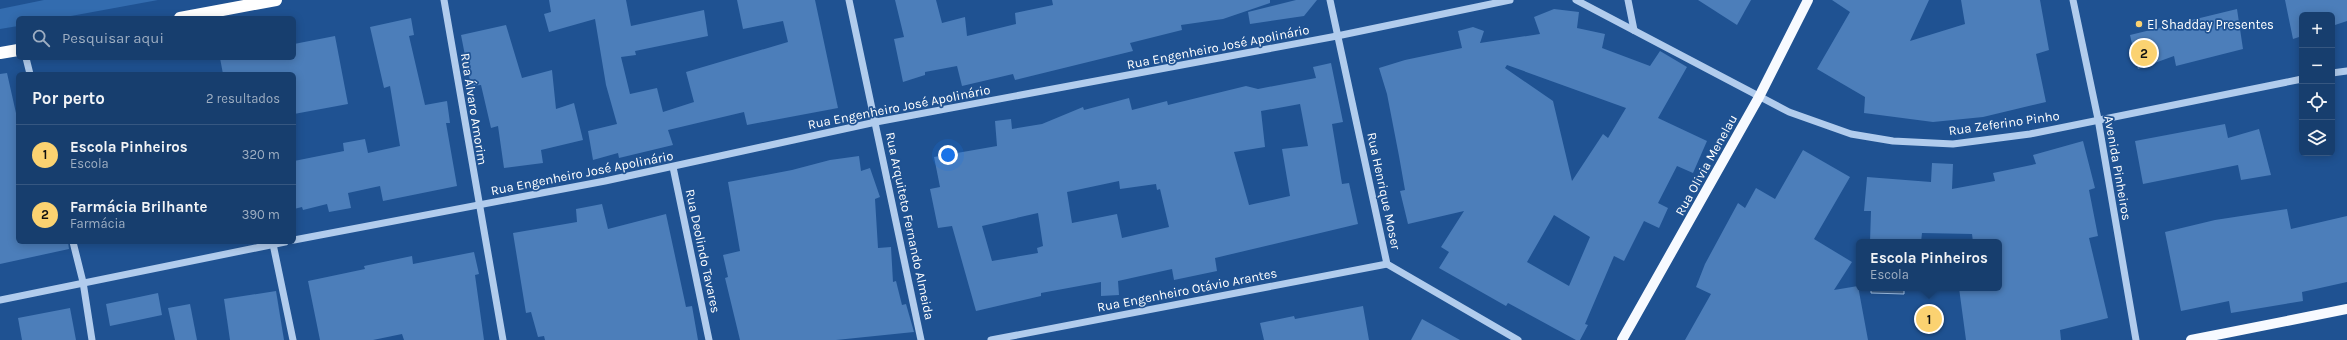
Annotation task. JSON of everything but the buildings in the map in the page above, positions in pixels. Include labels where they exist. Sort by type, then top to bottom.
[{"type":"highway","points":[[191,16],[276,0]]},
{"type":"highway","points":[[0,53],[16,50]]},
{"type":"main road","name":"Rua Olivia Menelau","points":[[1622,340],[1759,97],[1808,0]]},
{"type":"main road","points":[[2191,340],[2347,309]]},
{"type":"street","name":"Rua Álvaro Amorim","points":[[444,0],[478,205],[503,340]]},
{"type":"street","name":"Rua Arquiteto Fernando Almeida","points":[[849,0],[921,340]]},
{"type":"street","name":"Rua Henrique Moser","points":[[1330,0],[1387,264],[1518,340]]},
{"type":"street","name":"Rua Engenheiro José Apolinário","points":[[296,240],[673,167],[876,122],[1337,36],[1510,0]]},
{"type":"street","points":[[1576,0],[1634,30]]},
{"type":"street","points":[[1628,0],[1634,30]]},
{"type":"street","name":"Avenida Pinheiros","points":[[2073,0],[2098,119],[2136,340]]},
{"type":"street","name":"Rua Zeferino Pinho","points":[[1634,30],[1789,112],[1851,134],[1893,142],[1953,144],[2030,134],[2098,119],[2299,80]]},
{"type":"street","points":[[26,60],[30,72]]},
{"type":"street","points":[[2335,73],[2347,71]]},
{"type":"street","name":"Rua Deolindo Tavares","points":[[673,167],[709,340]]},
{"type":"street","points":[[74,244],[83,282],[92,340]]},
{"type":"street","points":[[0,300],[273,244],[293,340]]},
{"type":"street","name":"Rua Engenheiro Otávio Arantes","points":[[991,340],[1387,264]]},
{"type":"shaded area","points":[[44,0],[158,0],[71,16],[16,16],[16,26],[0,29],[0,9]]},
{"type":"shaded area","points":[[1871,291],[1904,291],[1904,294],[1871,293]]},
{"type":"place","name":"El Shadday Presentes","points":[[2139,24]]},
{"type":"place","name":"Farmácia Brilhante","points":[[2144,53]]},
{"type":"place","name":"Escola Pinheiros","points":[[1929,319]]}]
